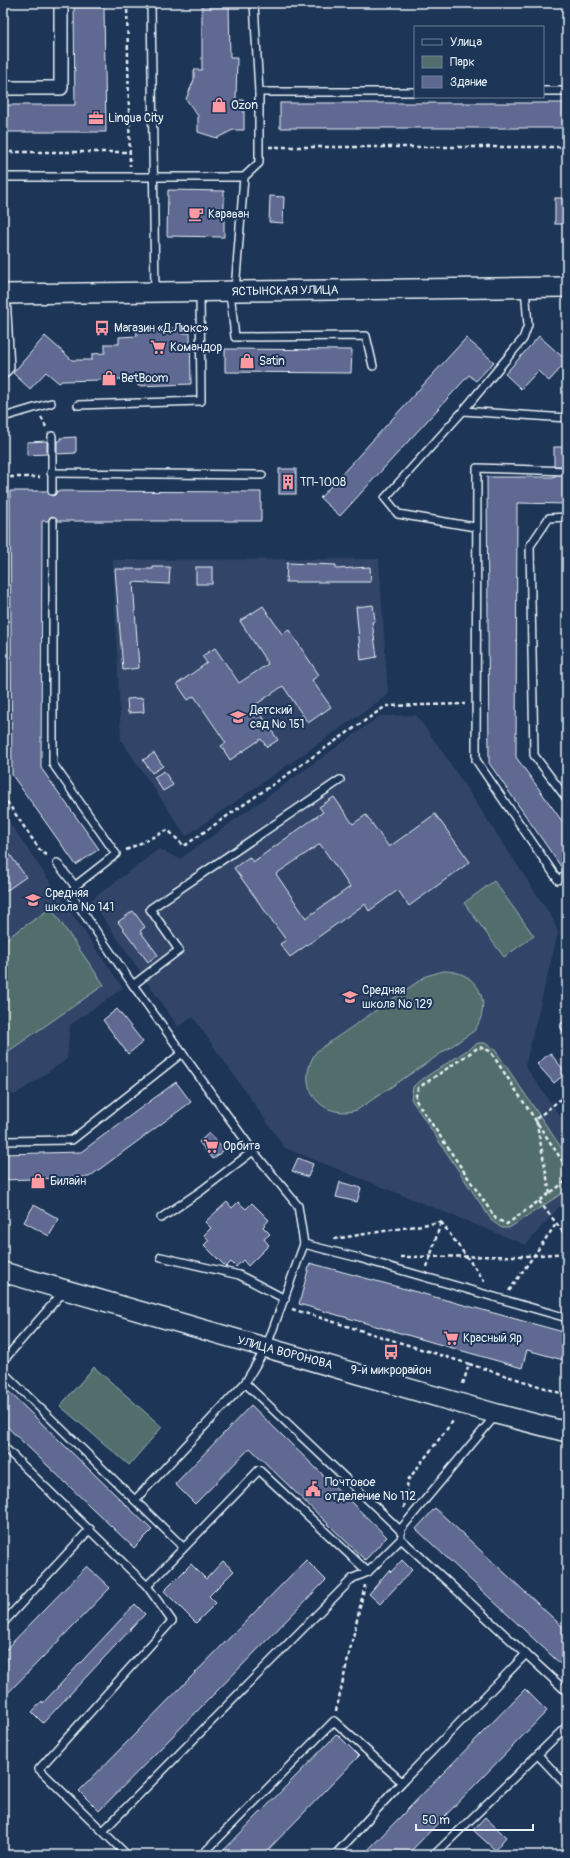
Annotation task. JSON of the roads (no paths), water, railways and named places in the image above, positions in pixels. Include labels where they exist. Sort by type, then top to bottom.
[{"type":"main road","name":"ЯСТЫНСКАЯ УЛИЦА","points":[[4,294],[567,287]]},
{"type":"main road","name":"УЛИЦА ВОРОНОВА","points":[[3,1272],[64,1291],[497,1414],[567,1432]]},
{"type":"street","points":[[3,88],[61,88],[60,3]]},
{"type":"lane","points":[[151,3],[155,292]]},
{"type":"lane","points":[[254,3],[260,92],[260,147],[259,163],[244,177],[233,292],[235,337],[366,336],[373,366]]},
{"type":"lane","points":[[544,91],[567,91]]},
{"type":"lane","points":[[260,92],[414,92]]},
{"type":"lane","points":[[3,177],[244,177]]},
{"type":"lane","points":[[475,527],[398,514],[385,498],[463,411],[523,339],[528,325],[525,287]]},
{"type":"lane","points":[[78,405],[201,402],[200,292]]},
{"type":"lane","points":[[3,376],[10,368],[4,294]]},
{"type":"lane","points":[[3,413],[7,416],[51,404]]},
{"type":"lane","points":[[463,411],[567,418]]},
{"type":"lane","points":[[52,436],[52,491]]},
{"type":"lane","points":[[567,471],[477,468],[475,527],[476,760],[558,880],[567,875]]},
{"type":"lane","points":[[52,475],[262,475]]},
{"type":"lane","points":[[567,518],[549,518],[530,546],[534,755],[567,800]]},
{"type":"lane","points":[[53,521],[54,764],[116,854],[75,886],[72,896],[133,985],[252,1151],[298,1206],[304,1244],[266,1348],[245,1383],[135,1500]]},
{"type":"lane","points":[[133,985],[179,950],[150,909],[340,780]]},
{"type":"lane","points":[[56,863],[75,886]]},
{"type":"lane","points":[[567,1025],[565,1026],[567,1029]]},
{"type":"lane","points":[[3,1141],[72,1140],[182,1053]]},
{"type":"lane","points":[[161,1218],[201,1191],[252,1151]]},
{"type":"lane","points":[[304,1244],[567,1318]]},
{"type":"lane","points":[[161,1257],[239,1275],[284,1302]]},
{"type":"lane","points":[[3,1360],[64,1291]]},
{"type":"lane","points":[[3,1372],[183,1547]]},
{"type":"lane","points":[[245,1383],[400,1530],[401,1539],[567,1692]]},
{"type":"lane","points":[[400,1530],[497,1414]]},
{"type":"lane","points":[[3,1446],[147,1586],[172,1621],[39,1769],[127,1855]]},
{"type":"lane","points":[[147,1586],[259,1470],[368,1572]]},
{"type":"lane","points":[[3,1623],[90,1529]]},
{"type":"lane","points":[[103,1831],[353,1578],[368,1572],[401,1539]]},
{"type":"lane","points":[[335,1855],[402,1782],[526,1654]]},
{"type":"lane","points":[[202,1855],[334,1721],[402,1782]]},
{"type":"lane","points":[[434,1855],[538,1756],[567,1726]]},
{"type":"lane","points":[[538,1756],[567,1786]]},
{"type":"place","name":"Ozon","points":[[219,105]]},
{"type":"place","name":"Lingua City","points":[[96,118]]},
{"type":"place","name":"Караван","points":[[196,214]]},
{"type":"place","name":"Магазин «Д.Люкс»","points":[[102,328]]},
{"type":"place","name":"Командор","points":[[158,347]]},
{"type":"place","name":"Satin","points":[[247,361]]},
{"type":"place","name":"BetBoom","points":[[109,378]]},
{"type":"place","name":"ТП-1008","points":[[288,482]]},
{"type":"place","name":"Детский сад № 151","points":[[238,717]]},
{"type":"place","name":"Средняя школа № 141","points":[[33,900]]},
{"type":"place","name":"Средняя школа № 129","points":[[350,997]]},
{"type":"place","name":"Орбита","points":[[211,1146]]},
{"type":"place","name":"Билайн","points":[[38,1181]]},
{"type":"place","name":"Красный Яр","points":[[451,1338]]},
{"type":"place","name":"9-й микрорайон","points":[[391,1352]]},
{"type":"place","name":"Почтовое отделение № 112","points":[[313,1489]]}]
